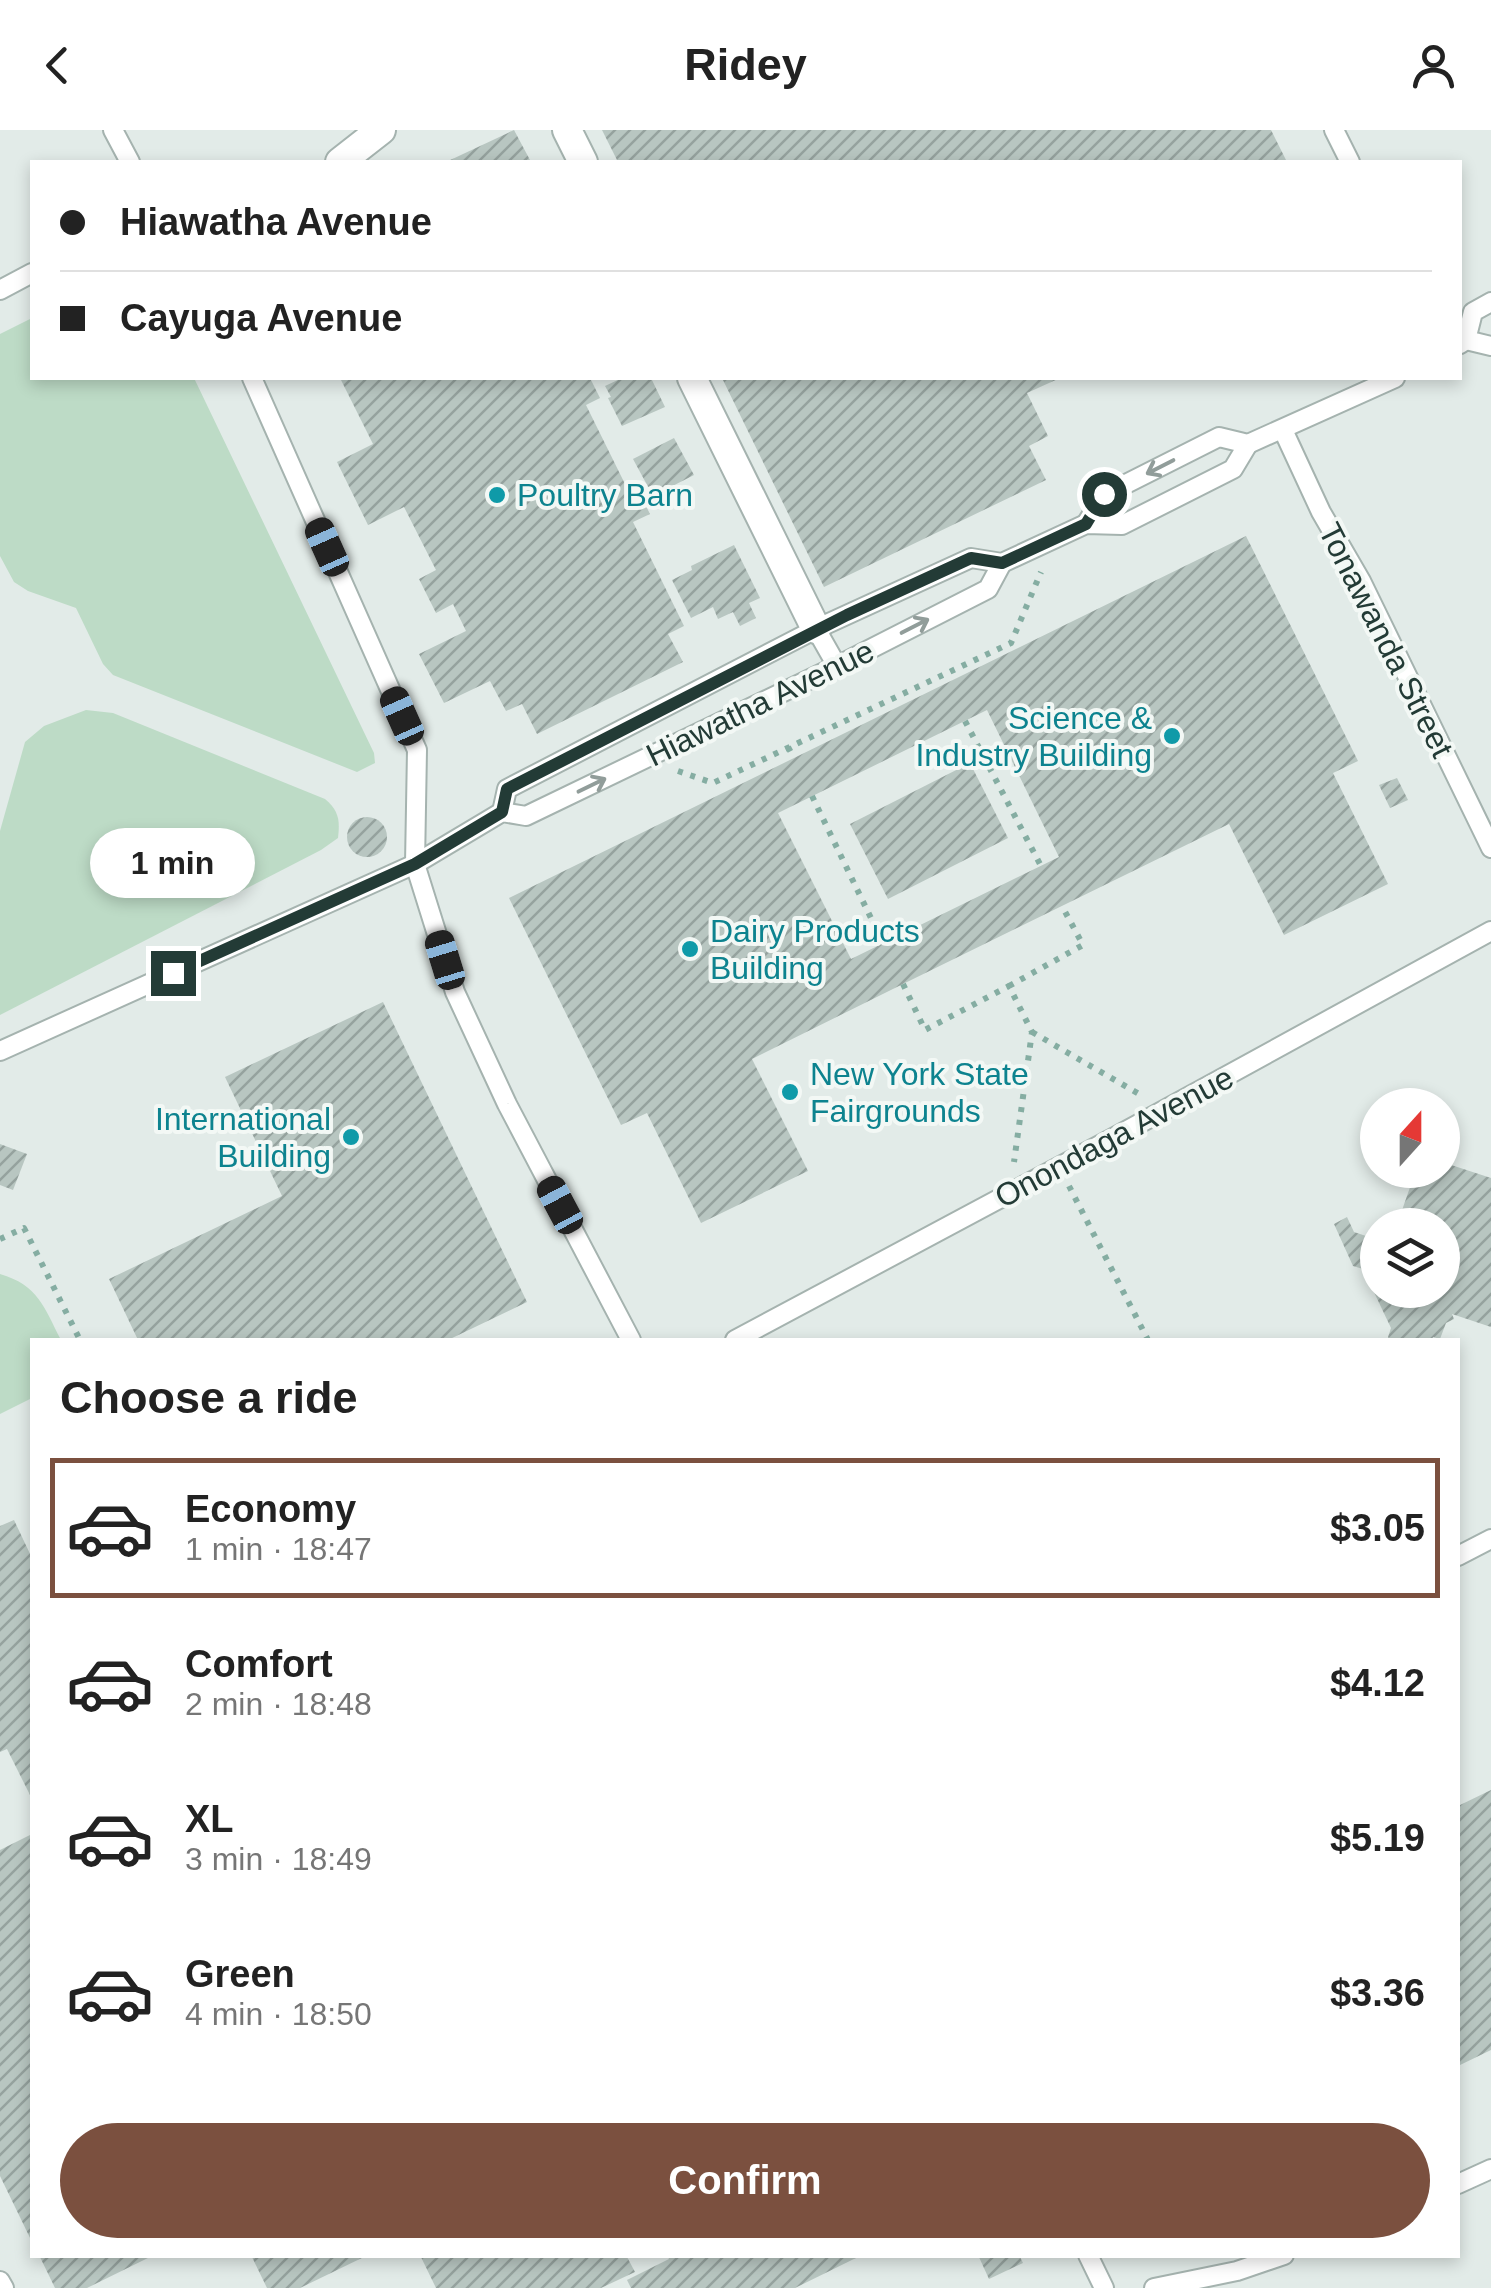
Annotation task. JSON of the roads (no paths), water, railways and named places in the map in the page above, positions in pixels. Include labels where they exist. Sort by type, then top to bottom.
[{"type":"street","points":[[342,160],[380,130]]},
{"type":"street","points":[[567,130],[583,160]]},
{"type":"street","points":[[693,380],[816,629]]},
{"type":"lane","points":[[113,130],[129,160]]},
{"type":"lane","points":[[1334,130],[1349,160]]},
{"type":"lane","points":[[0,290],[30,274]]},
{"type":"lane","points":[[1491,302],[1473,312],[1463,342],[1491,346]]},
{"type":"lane","points":[[253,380],[417,750],[415,864],[455,992],[507,1104],[629,1338]]},
{"type":"lane","name":"Hiawatha Avenue","points":[[1086,524],[1104,494],[1219,437],[1248,444],[1391,380]]},
{"type":"lane","name":"Tonawanda Street","points":[[1283,430],[1491,848]]},
{"type":"lane","name":"Hiawatha Avenue","points":[[502,812],[507,789],[816,629],[971,558],[1002,563],[1086,524],[1122,525],[1234,469],[1248,444]]},
{"type":"lane","name":"Hiawatha Avenue","points":[[0,1050],[415,864],[502,812],[526,816],[650,757],[988,589],[1002,563]]},
{"type":"lane","points":[[816,629],[837,666]]},
{"type":"lane","points":[[639,721],[650,757]]},
{"type":"lane","name":"Onondaga Avenue","points":[[740,1338],[1491,931]]},
{"type":"lane","points":[[1460,1555],[1491,1539]]},
{"type":"lane","points":[[1460,2183],[1491,2169]]},
{"type":"lane","points":[[1089,2258],[1104,2288]]},
{"type":"lane","points":[[1154,2288],[1237,2271],[1275,2258]]},
{"type":"lane","points":[[0,2281],[4,2288]]},
{"type":"place","name":"Poultry Barn","points":[[497,495]]},
{"type":"place","name":"Science & Industry Building","points":[[1172,736]]},
{"type":"place","name":"Dairy Products Building","points":[[690,949]]},
{"type":"place","name":"New York State Fairgrounds","points":[[790,1092]]},
{"type":"place","name":"International Building","points":[[351,1137]]}]
